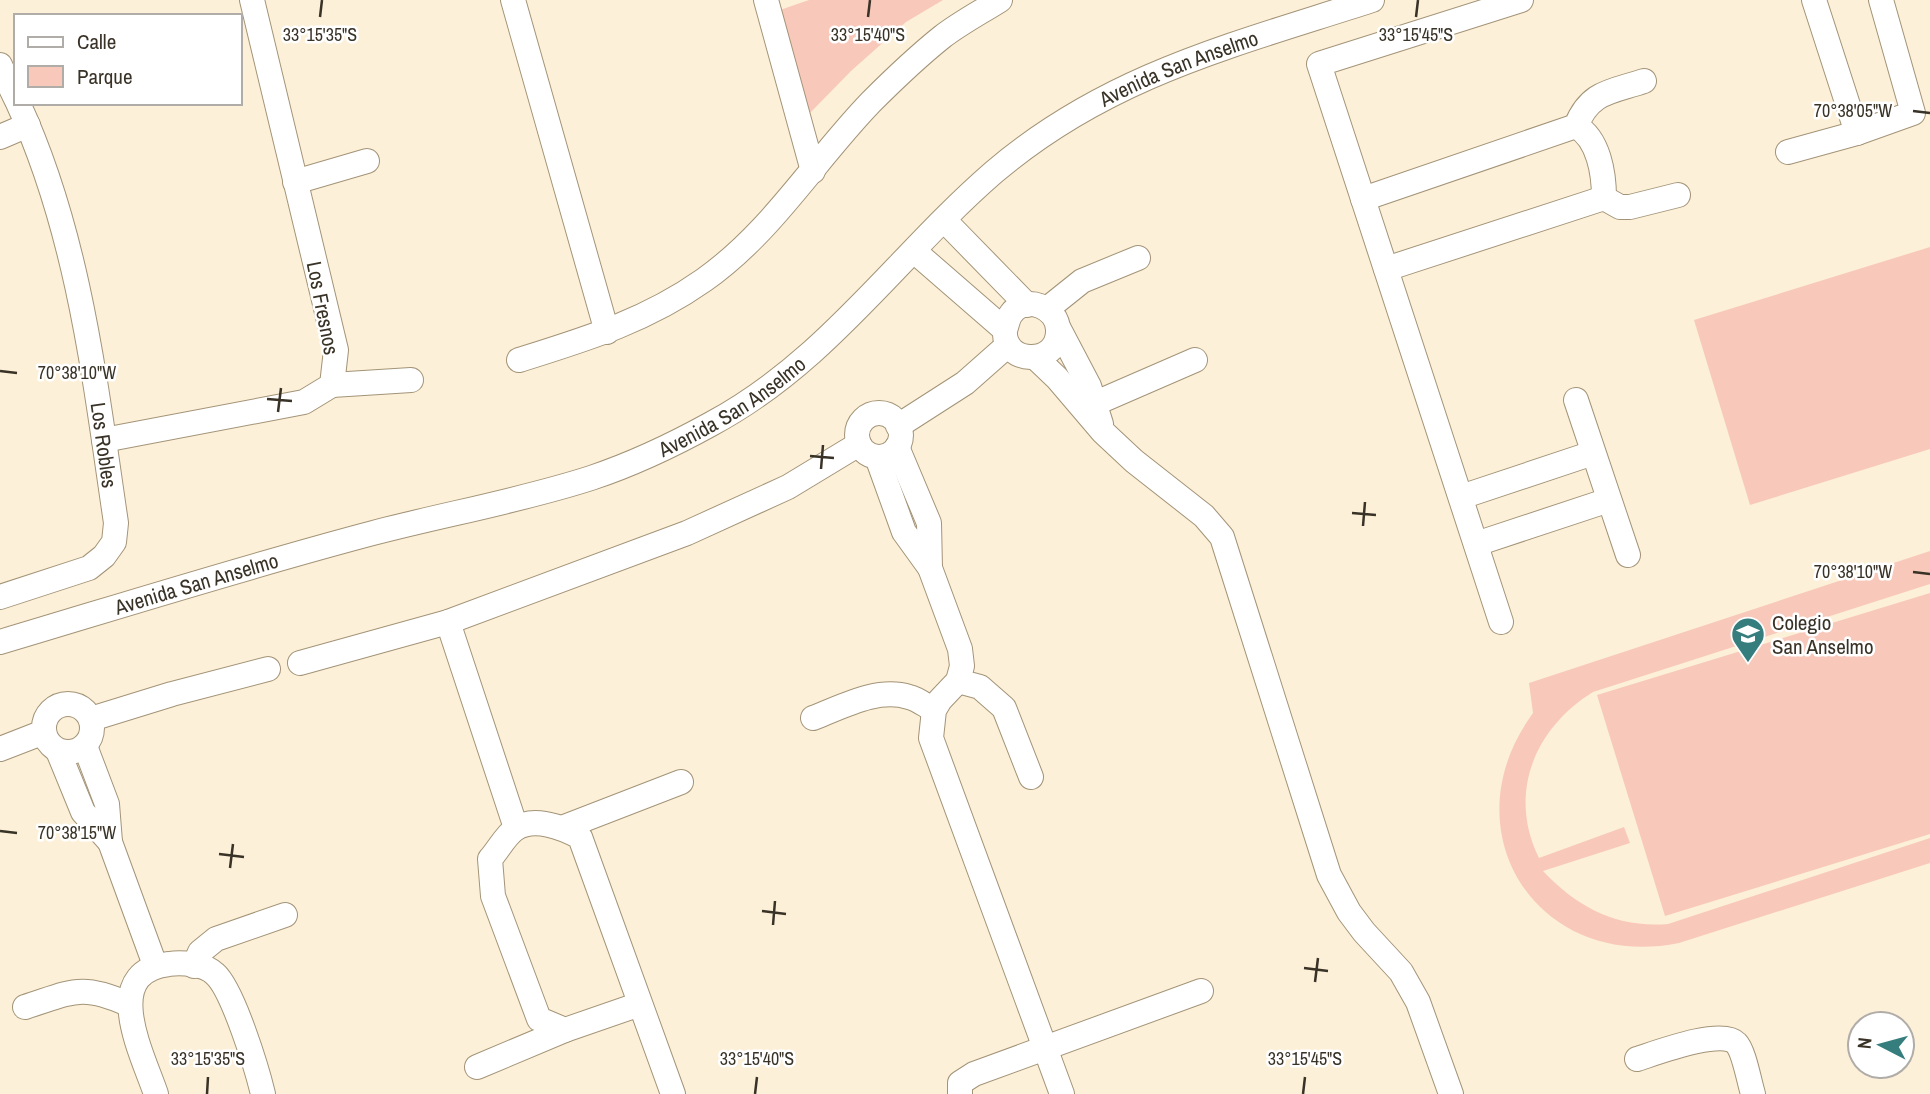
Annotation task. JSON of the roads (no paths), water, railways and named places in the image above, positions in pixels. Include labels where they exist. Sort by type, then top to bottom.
[{"type":"street","points":[[513,0],[607,332]]},
{"type":"street","points":[[766,0],[813,171]]},
{"type":"street","points":[[519,360],[607,332],[668,303],[706,279],[753,239],[870,104],[913,63],[943,37],[1000,0]]},
{"type":"street","name":"Avenida San Anselmo","points":[[0,642],[323,546],[548,490],[633,462],[715,423],[768,389],[804,361],[834,334],[967,197],[1027,146],[1076,113],[1117,90],[1182,61],[1373,0]]},
{"type":"street","points":[[1501,622],[1319,64],[1521,0]]},
{"type":"street","points":[[1814,0],[1857,133]]},
{"type":"street","points":[[1787,152],[1857,133],[1922,110],[1881,0]]},
{"type":"street","name":"Los Fresnos","points":[[104,440],[304,402],[332,385],[336,350],[295,182],[249,12]]},
{"type":"street","name":"Los Robles","points":[[0,63],[14,95]]},
{"type":"street","points":[[1576,126],[1582,110],[1594,97],[1644,81]]},
{"type":"street","points":[[0,137],[20,109]]},
{"type":"street","name":"Los Robles","points":[[0,597],[89,568],[104,556],[114,542],[116,523],[84,312],[53,195],[20,109]]},
{"type":"street","points":[[1363,199],[1576,126],[1585,131],[1591,139],[1601,170],[1604,198]]},
{"type":"street","points":[[295,182],[367,161]]},
{"type":"street","points":[[1386,269],[1604,198],[1620,207],[1630,207],[1678,195]]},
{"type":"street","points":[[945,220],[1044,314],[1096,403],[1103,432]]},
{"type":"street","points":[[300,663],[448,622],[687,533],[883,444],[965,383],[1007,337],[1010,315],[1017,308],[1044,314],[1058,338],[1053,347],[1045,355],[1035,358],[1025,358],[1016,353],[1007,337],[914,251]]},
{"type":"street","points":[[1044,314],[1082,281],[1138,258]]},
{"type":"street","points":[[1035,358],[1057,378],[1103,432],[1134,461],[1204,516],[1222,537],[1329,875],[1349,912],[1401,972],[1418,1002],[1451,1094]]},
{"type":"street","points":[[1096,403],[1195,360]]},
{"type":"street","points":[[332,385],[411,380]]},
{"type":"street","points":[[1576,400],[1628,555]]},
{"type":"street","points":[[883,444],[904,532],[930,568],[960,649],[962,666],[958,681],[934,710],[931,738],[1062,1094]]},
{"type":"street","points":[[1461,497],[1593,453]]},
{"type":"street","points":[[1476,544],[1609,500]]},
{"type":"street","points":[[448,622],[516,828]]},
{"type":"street","points":[[91,719],[268,668]]},
{"type":"street","points":[[958,681],[981,687],[1004,708],[1031,777]]},
{"type":"street","points":[[813,718],[865,698],[888,694],[909,697],[934,710]]},
{"type":"street","points":[[0,749],[51,741],[74,752],[85,746],[91,736],[91,719],[81,707],[66,704],[58,706],[47,716],[51,741],[83,812],[110,842]]},
{"type":"street","points":[[85,746],[107,804],[110,842],[155,965]]},
{"type":"street","points":[[562,828],[681,782]]},
{"type":"street","points":[[565,1030],[538,1019],[493,896],[490,859],[516,828],[539,823],[562,828],[580,837],[673,1094]]},
{"type":"street","points":[[194,966],[206,945],[216,939],[285,915]]},
{"type":"street","points":[[156,1094],[130,1020],[128,1004],[135,982],[155,965],[186,963],[215,973],[228,994],[263,1094]]},
{"type":"street","points":[[25,1007],[70,992],[89,990],[104,993],[128,1004]]},
{"type":"street","points":[[960,1094],[960,1083],[974,1074],[1201,991]]},
{"type":"street","points":[[477,1067],[565,1030],[640,1004]]},
{"type":"street","points":[[1637,1059],[1713,1037],[1733,1039],[1739,1045],[1752,1094]]},
{"type":"place","name":"Colegio San Anselmo","points":[[1748,664]]}]
